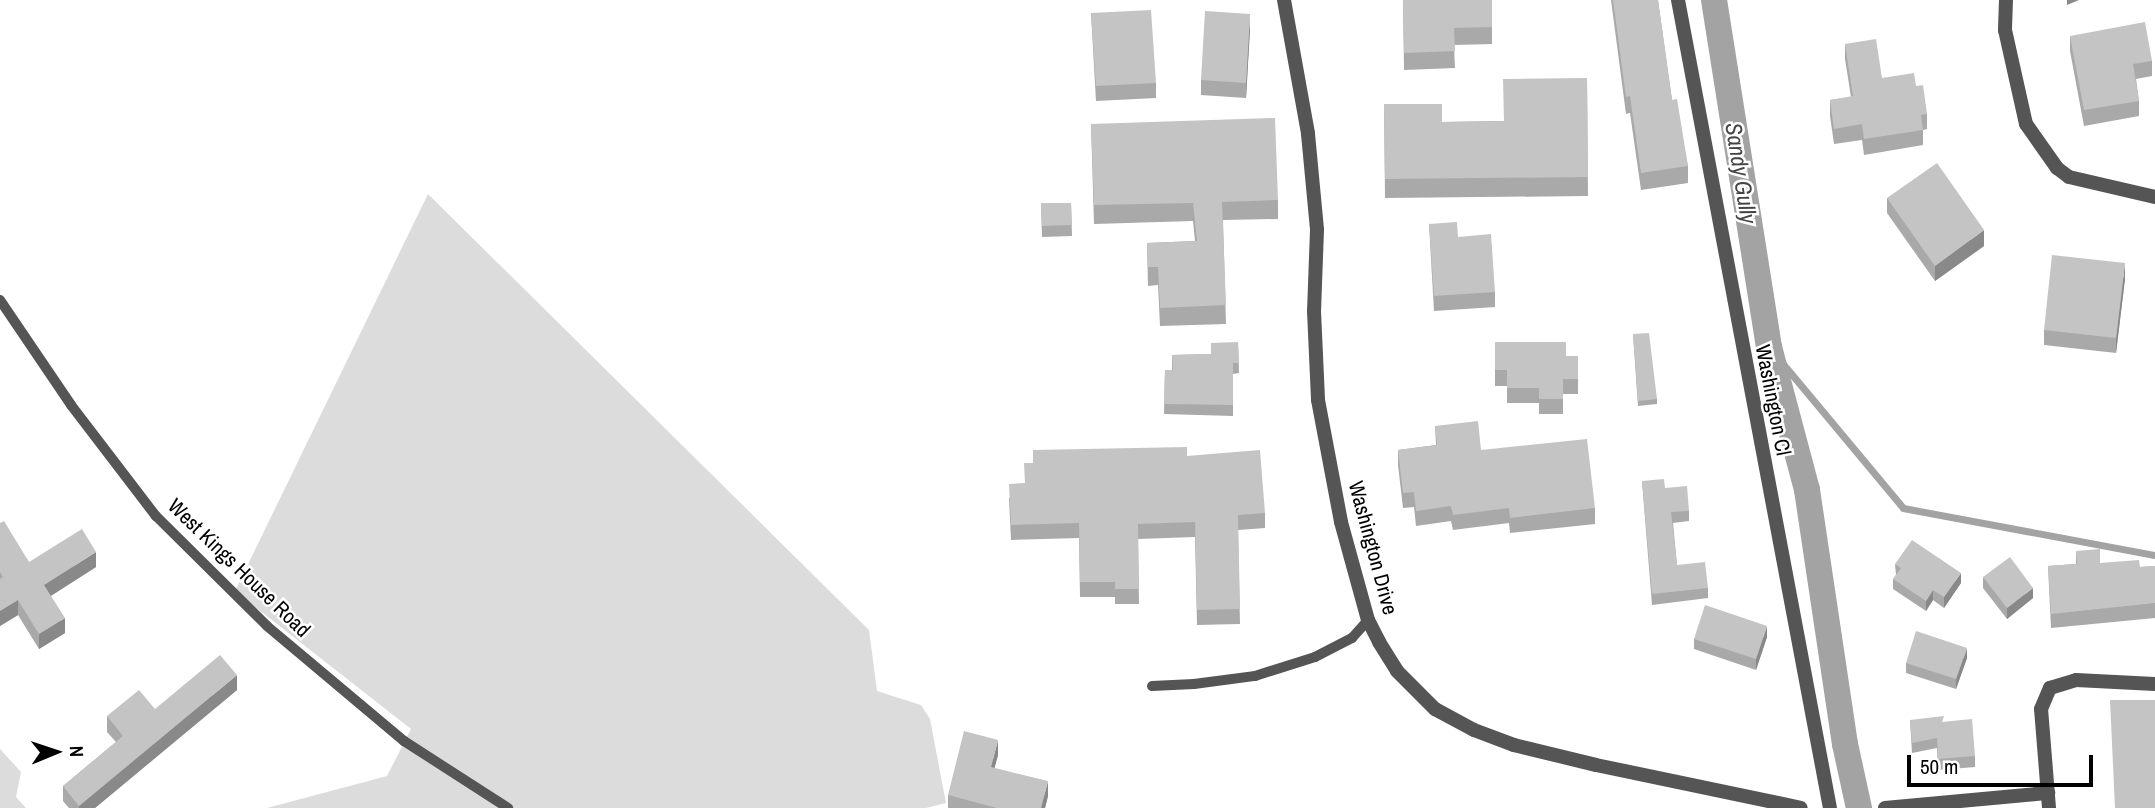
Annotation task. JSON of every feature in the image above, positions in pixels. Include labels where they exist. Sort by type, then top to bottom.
[{"type":"street","name":"Washington Drive","points":[[1284,0],[1308,134],[1317,230],[1314,311],[1318,400],[1341,522],[1368,620],[1397,671],[1435,709],[1474,730],[1514,745],[1801,808]]},
{"type":"street","name":"Washington Cl","points":[[1678,0],[1830,808]]},
{"type":"street","points":[[2006,0],[2005,30],[2026,124],[2057,168],[2069,177],[2155,197]]},
{"type":"street","points":[[1885,808],[2048,801],[2041,709],[2050,688],[2076,680],[2155,684]]},
{"type":"lane","name":"West Kings House Road","points":[[0,300],[71,405],[156,516],[267,626],[404,741],[508,808]]},
{"type":"lane","points":[[1152,686],[1255,676],[1303,661],[1352,638],[1368,620]]},
{"type":"shaded area","points":[[428,194],[869,630],[877,691],[921,705],[930,719],[946,803],[926,808],[267,808],[387,776],[411,729],[235,591]]},
{"type":"shaded area","points":[[0,749],[21,772],[16,797],[26,808],[0,808]]},
{"type":"building","points":[[1403,0],[1492,0],[1492,27],[1454,28],[1455,51],[1404,53]]},
{"type":"building","points":[[1613,0],[1658,0],[1672,100],[1677,99],[1688,166],[1641,173],[1630,96],[1626,97]]},
{"type":"building","points":[[1151,10],[1156,83],[1096,86],[1091,13]]},
{"type":"building","points":[[1205,11],[1250,14],[1246,83],[1201,80]]},
{"type":"building","points":[[2145,22],[2152,61],[2133,64],[2139,101],[2084,110],[2070,36]]},
{"type":"building","points":[[1876,39],[1882,78],[1914,73],[1916,86],[1923,85],[1927,114],[1921,115],[1923,130],[1864,139],[1862,124],[1834,129],[1830,100],[1853,96],[1845,44]]},
{"type":"building","points":[[1587,78],[1588,177],[1385,179],[1384,104],[1442,104],[1442,122],[1504,121],[1503,79]]},
{"type":"building","points":[[1275,118],[1278,200],[1222,202],[1226,305],[1160,308],[1158,267],[1148,267],[1147,243],[1197,241],[1193,203],[1094,205],[1091,124]]},
{"type":"building","points":[[1937,163],[1984,230],[1935,266],[1887,198]]},
{"type":"building","points":[[1041,203],[1071,203],[1072,225],[1042,226]]},
{"type":"building","points":[[1457,222],[1458,237],[1491,234],[1495,292],[1434,296],[1429,224]]},
{"type":"building","points":[[2052,255],[2125,263],[2116,338],[2044,330]]},
{"type":"building","points":[[1649,333],[1657,399],[1638,401],[1633,334]]},
{"type":"building","points":[[1238,342],[1239,363],[1233,363],[1233,405],[1164,404],[1165,370],[1173,370],[1172,355],[1211,354],[1211,343]]},
{"type":"building","points":[[1495,342],[1566,342],[1566,356],[1578,356],[1578,379],[1563,379],[1563,399],[1539,399],[1539,388],[1507,388],[1507,370],[1495,370]]},
{"type":"building","points":[[1478,421],[1481,450],[1587,439],[1595,508],[1510,518],[1509,508],[1453,515],[1451,506],[1416,511],[1414,492],[1403,493],[1398,450],[1437,445],[1435,426]]},
{"type":"building","points":[[1187,447],[1187,456],[1260,450],[1265,513],[1238,515],[1240,609],[1197,610],[1195,522],[1138,524],[1139,589],[1115,589],[1115,582],[1080,582],[1079,523],[1011,525],[1009,484],[1025,483],[1024,463],[1033,463],[1033,450]]},
{"type":"building","points":[[1664,479],[1665,488],[1687,486],[1689,511],[1671,512],[1677,565],[1705,562],[1708,588],[1652,594],[1642,481]]},
{"type":"building","points":[[4,521],[29,562],[82,529],[96,552],[44,585],[65,618],[39,634],[18,600],[0,611],[0,579],[3,577],[0,572],[0,523]]},
{"type":"building","points":[[1912,540],[1961,573],[1944,597],[1933,590],[1926,601],[1893,579],[1901,568],[1895,564]]},
{"type":"building","points":[[2100,549],[2100,563],[2139,560],[2140,567],[2155,566],[2155,603],[2051,614],[2048,566],[2077,564],[2076,551]]},
{"type":"building","points":[[2010,557],[2033,588],[2007,608],[1983,577]]},
{"type":"building","points":[[1705,605],[1767,626],[1756,659],[1694,639]]},
{"type":"building","points":[[1916,631],[1967,648],[1956,679],[1906,663]]},
{"type":"building","points":[[220,655],[237,675],[79,806],[63,786],[123,736],[107,716],[139,690],[155,709]]},
{"type":"building","points":[[2110,700],[2155,700],[2155,808],[2115,808]]},
{"type":"building","points":[[1944,716],[1942,722],[1972,719],[1975,756],[1938,759],[1937,738],[1912,743],[1910,720]]},
{"type":"building","points":[[964,731],[998,740],[991,767],[1048,781],[1041,808],[997,808],[948,795]]},
{"type":"waterway","name":"Sandy Gully","points":[[1714,0],[1769,347],[1807,490],[1845,744],[1859,808]]},
{"type":"waterway","points":[[1769,347],[1903,508],[2155,555]]}]
